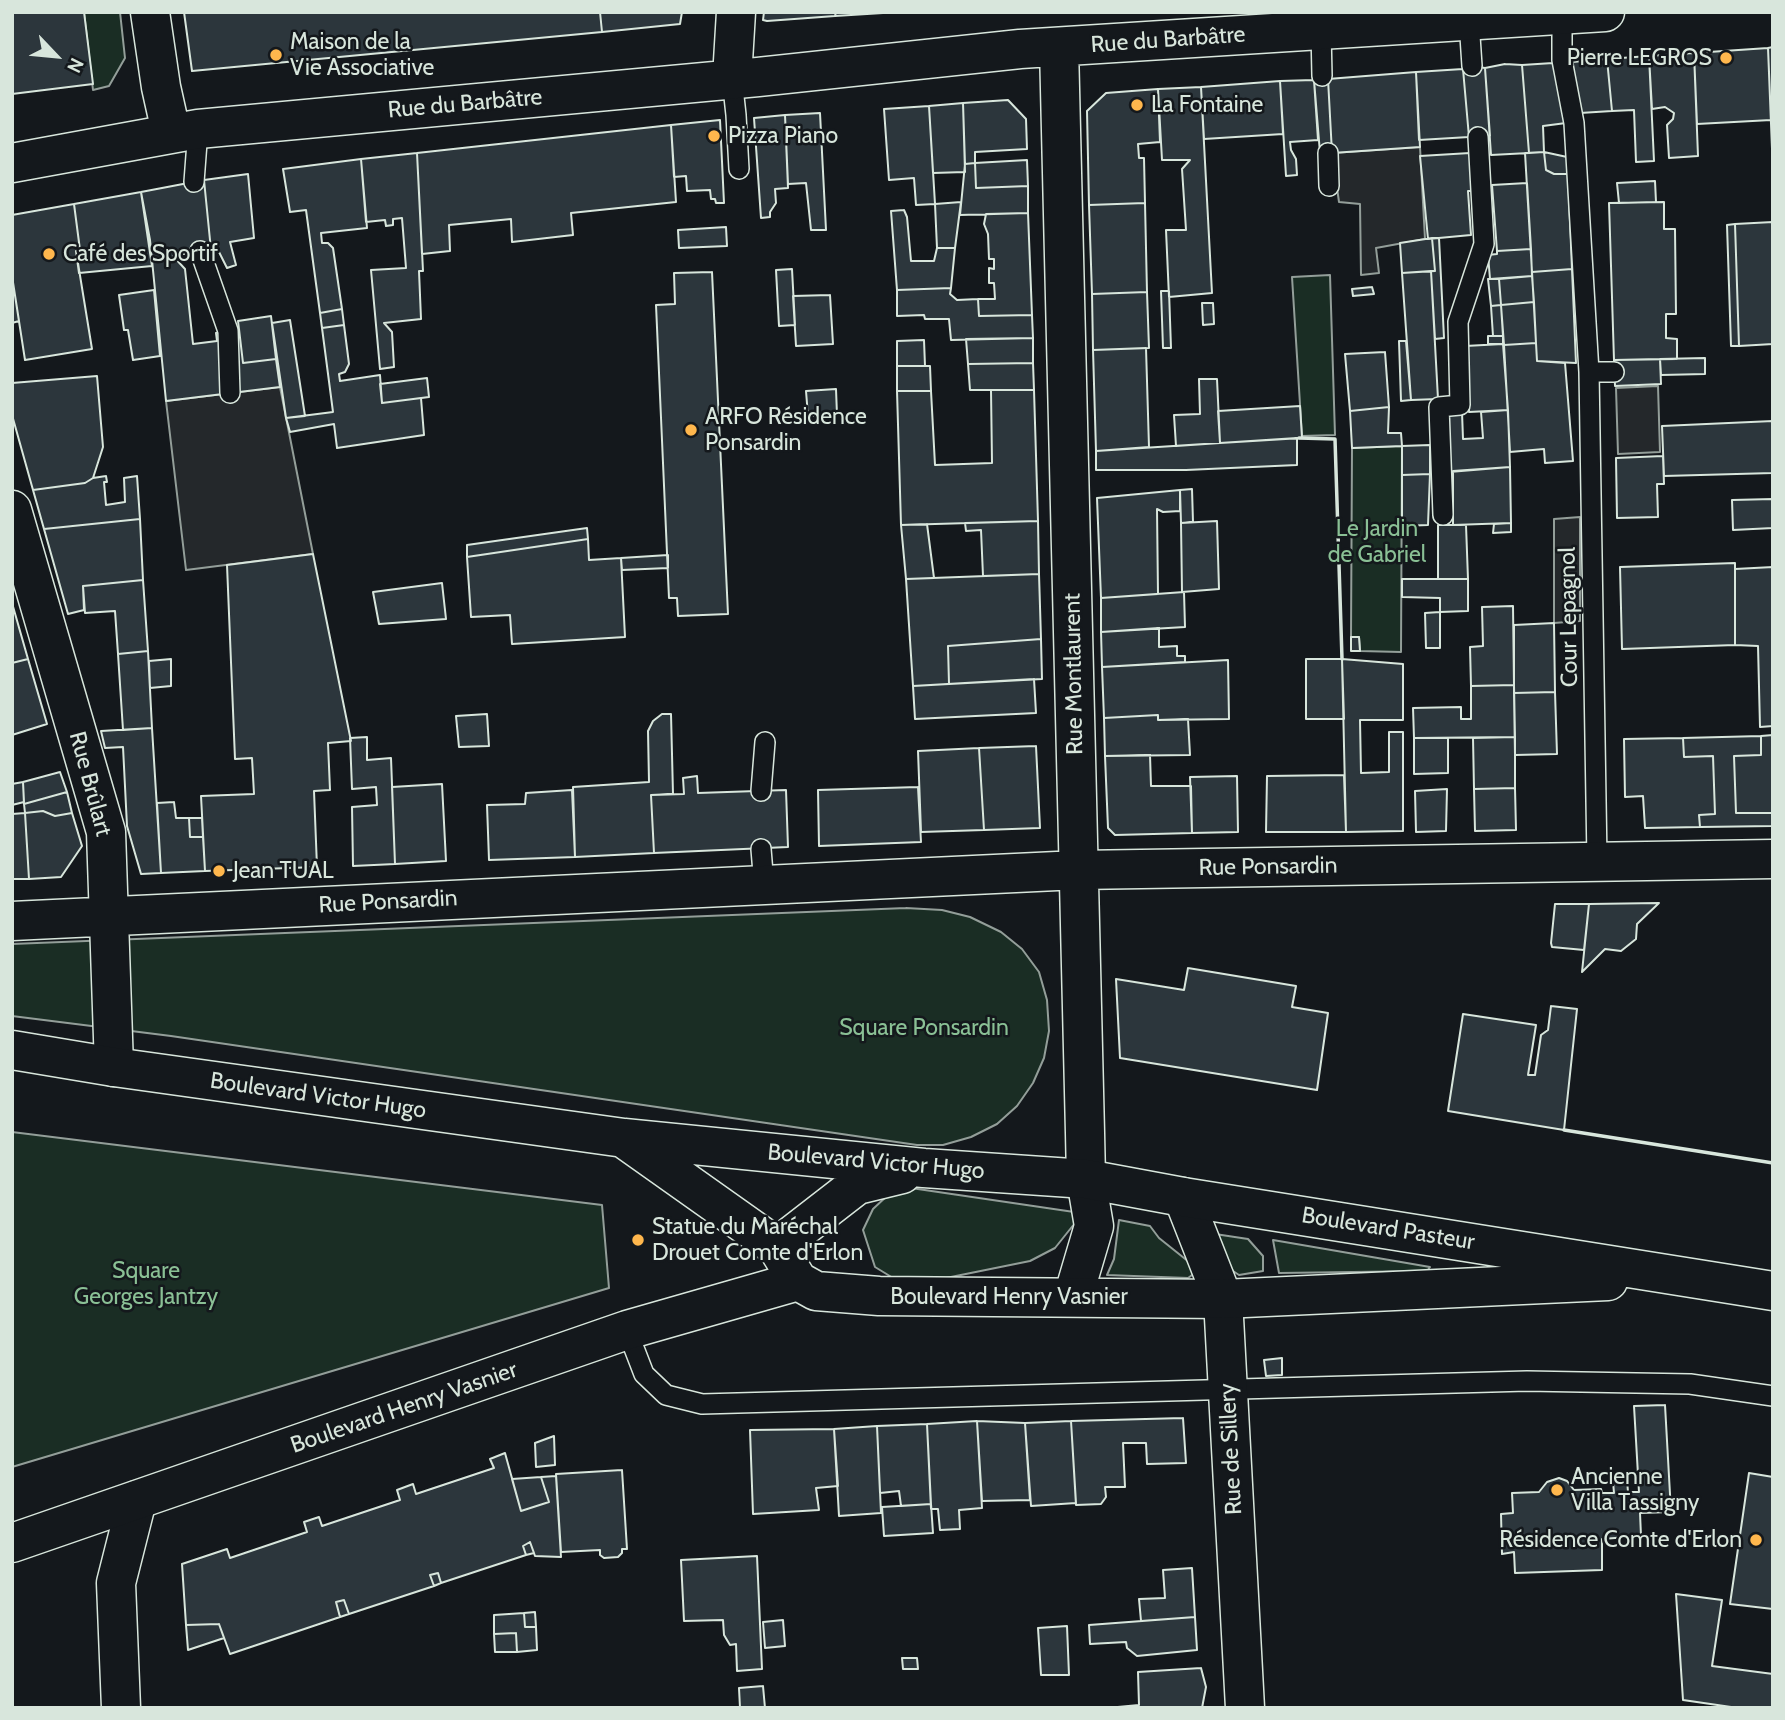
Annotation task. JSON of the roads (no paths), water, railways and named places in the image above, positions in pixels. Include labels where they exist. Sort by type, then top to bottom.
[{"type":"street","points":[[150,12],[161,88],[185,131]]},
{"type":"street","points":[[732,79],[736,12]]},
{"type":"street","name":"Rue du Barbâtre","points":[[12,163],[185,131],[1059,47],[1107,28],[1321,31],[1605,12]]},
{"type":"street","name":"Rue Montlaurent","points":[[1059,47],[1086,1179],[1094,1226],[1073,1297]]},
{"type":"street","name":"Rue Brûlart","points":[[12,510],[106,832],[114,1067]]},
{"type":"street","name":"Rue Ponsardin","points":[[12,921],[763,867],[1078,870],[1773,859]]},
{"type":"street","name":"Boulevard Victor Hugo","points":[[12,1050],[114,1067],[624,1138],[924,1168],[1086,1179]]},
{"type":"street","name":"Boulevard Victor Hugo","points":[[624,1138],[777,1247]]},
{"type":"street","points":[[798,1281],[777,1247],[857,1185],[924,1168]]},
{"type":"street","name":"Boulevard Pasteur","points":[[1086,1179],[1773,1292]]},
{"type":"street","name":"Rue de Sillery","points":[[1183,1197],[1223,1298],[1245,1708]]},
{"type":"street","name":"Boulevard Pasteur","points":[[1223,1298],[1691,1277]]},
{"type":"street","name":"Boulevard Henry Vasnier","points":[[12,1543],[627,1329],[798,1281],[816,1292],[879,1296],[1223,1298]]},
{"type":"street","points":[[121,1708],[116,1583],[137,1500]]},
{"type":"lane","name":"Cour Lepagnol","points":[[1555,14],[1574,123],[1589,372],[1597,861]]},
{"type":"lane","points":[[1469,21],[1472,66]]},
{"type":"lane","points":[[1321,31],[1322,76]]},
{"type":"lane","points":[[732,79],[739,169]]},
{"type":"lane","points":[[185,131],[194,182]]},
{"type":"lane","points":[[1443,515],[1439,407],[1460,405],[1458,321],[1484,244],[1478,137]]},
{"type":"lane","points":[[1328,153],[1329,186]]},
{"type":"lane","points":[[200,251],[228,331],[230,393]]},
{"type":"lane","points":[[1589,372],[1614,372]]},
{"type":"lane","points":[[761,791],[765,742]]},
{"type":"lane","points":[[627,1329],[644,1374],[666,1395],[702,1404],[1228,1388],[1541,1382],[1690,1384],[1773,1396]]},
{"type":"place","name":"Maison de la Vie Associative","points":[[276,55]]},
{"type":"place","name":"Pierre LEGROS","points":[[1726,58]]},
{"type":"place","name":"La Fontaine","points":[[1137,105]]},
{"type":"place","name":"Pizza Piano","points":[[714,136]]},
{"type":"place","name":"Café des Sportif","points":[[49,254]]},
{"type":"place","name":"ARFO Résidence Ponsardin","points":[[691,430]]},
{"type":"place","name":"Jean TUAL","points":[[219,871]]},
{"type":"place","name":"Statue du Maréchal Drouet Comte d'Erlon","points":[[638,1240]]},
{"type":"place","name":"Ancienne Villa Tassigny","points":[[1557,1490]]},
{"type":"place","name":"Résidence Comte d'Erlon","points":[[1756,1540]]},
{"type":"park label","name":"Le Jardin de Gabriel","points":[[1377,542]]},
{"type":"park label","name":"Square Ponsardin","points":[[924,1028]]},
{"type":"park label","name":"Square Georges Jantzy","points":[[146,1284]]}]
